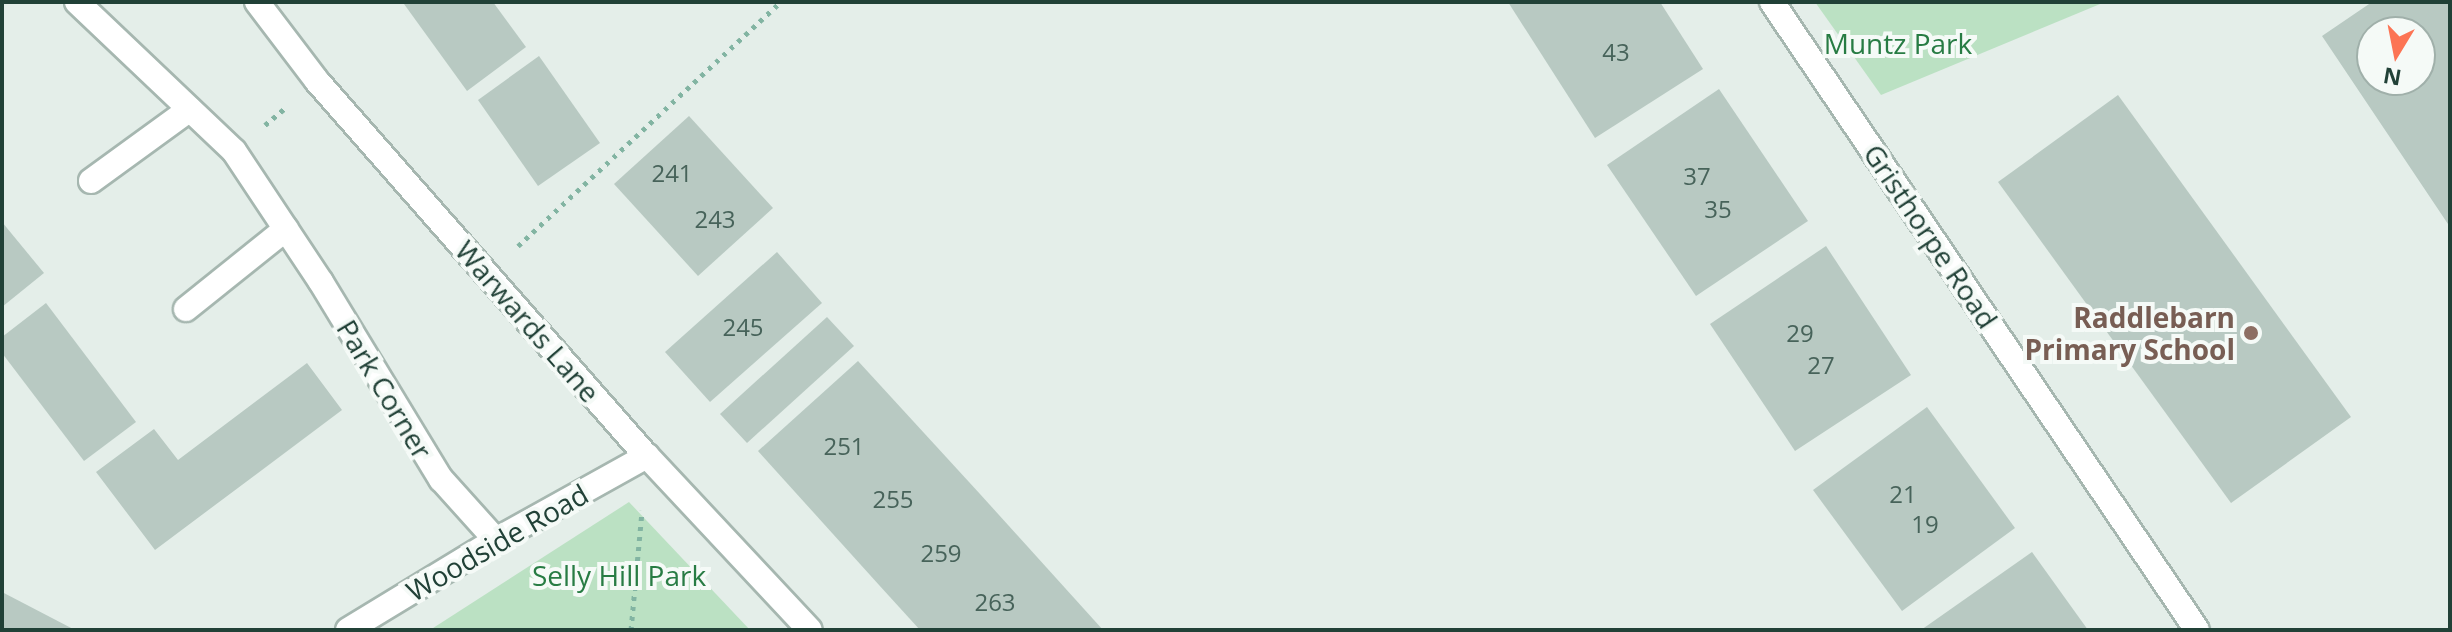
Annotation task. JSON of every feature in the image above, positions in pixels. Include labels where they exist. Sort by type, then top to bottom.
[{"type":"street","name":"Park Corner","points":[[77,2],[234,151],[441,479],[496,540]]},
{"type":"street","name":"Warwards Lane","points":[[257,2],[317,81],[647,456],[810,630]]},
{"type":"street","name":"Gristhorpe Road","points":[[1772,2],[2197,630]]},
{"type":"street","points":[[91,181],[190,109]]},
{"type":"street","points":[[186,309],[286,229]]},
{"type":"street","name":"Woodside Road","points":[[348,630],[496,540],[647,456]]},
{"type":"path","points":[[527,256],[517,246],[781,2]]},
{"type":"path","points":[[234,151],[317,81]]},
{"type":"path","points":[[631,630],[647,456]]},
{"type":"green space","name":"Muntz Park","points":[[1815,2],[2105,2],[1881,95]]},
{"type":"green space","name":"Selly Hill Park","points":[[629,502],[750,630],[430,630]]},
{"type":"building","points":[[493,2],[526,47],[467,91],[404,4]]},
{"type":"building","points":[[1508,2],[1660,2],[1703,69],[1595,138]]},
{"type":"building","points":[[2372,2],[2450,2],[2450,227],[2362,96],[2436,96],[2436,16],[2356,16],[2356,87],[2322,36]]},
{"type":"building","points":[[539,56],[600,143],[538,186],[478,100]]},
{"type":"building","points":[[1719,89],[1808,221],[1696,296],[1607,165]]},
{"type":"building","points":[[2118,95],[2351,417],[2231,503],[1998,182]]},
{"type":"building","points":[[689,116],[773,208],[698,276],[614,184]]},
{"type":"building","points":[[2,222],[44,273],[2,307]]},
{"type":"building","points":[[1826,246],[1911,375],[1795,451],[1710,324]]},
{"type":"building","points":[[777,252],[822,303],[710,402],[665,352]]},
{"type":"building","points":[[46,303],[136,422],[84,461],[2,353],[2,337]]},
{"type":"building","points":[[827,317],[854,346],[747,443],[720,414]]},
{"type":"building","points":[[858,361],[1103,630],[920,630],[879,585],[758,451]]},
{"type":"building","points":[[307,363],[342,410],[155,550],[96,472],[154,429],[178,460]]},
{"type":"building","points":[[1927,407],[2015,528],[1902,611],[1813,490]]},
{"type":"building","points":[[2032,552],[2088,630],[1921,630]]},
{"type":"building","points":[[2,592],[75,630],[2,630]]},
{"type":"place","name":"Raddlebarn Primary School","points":[[2251,333]]}]
